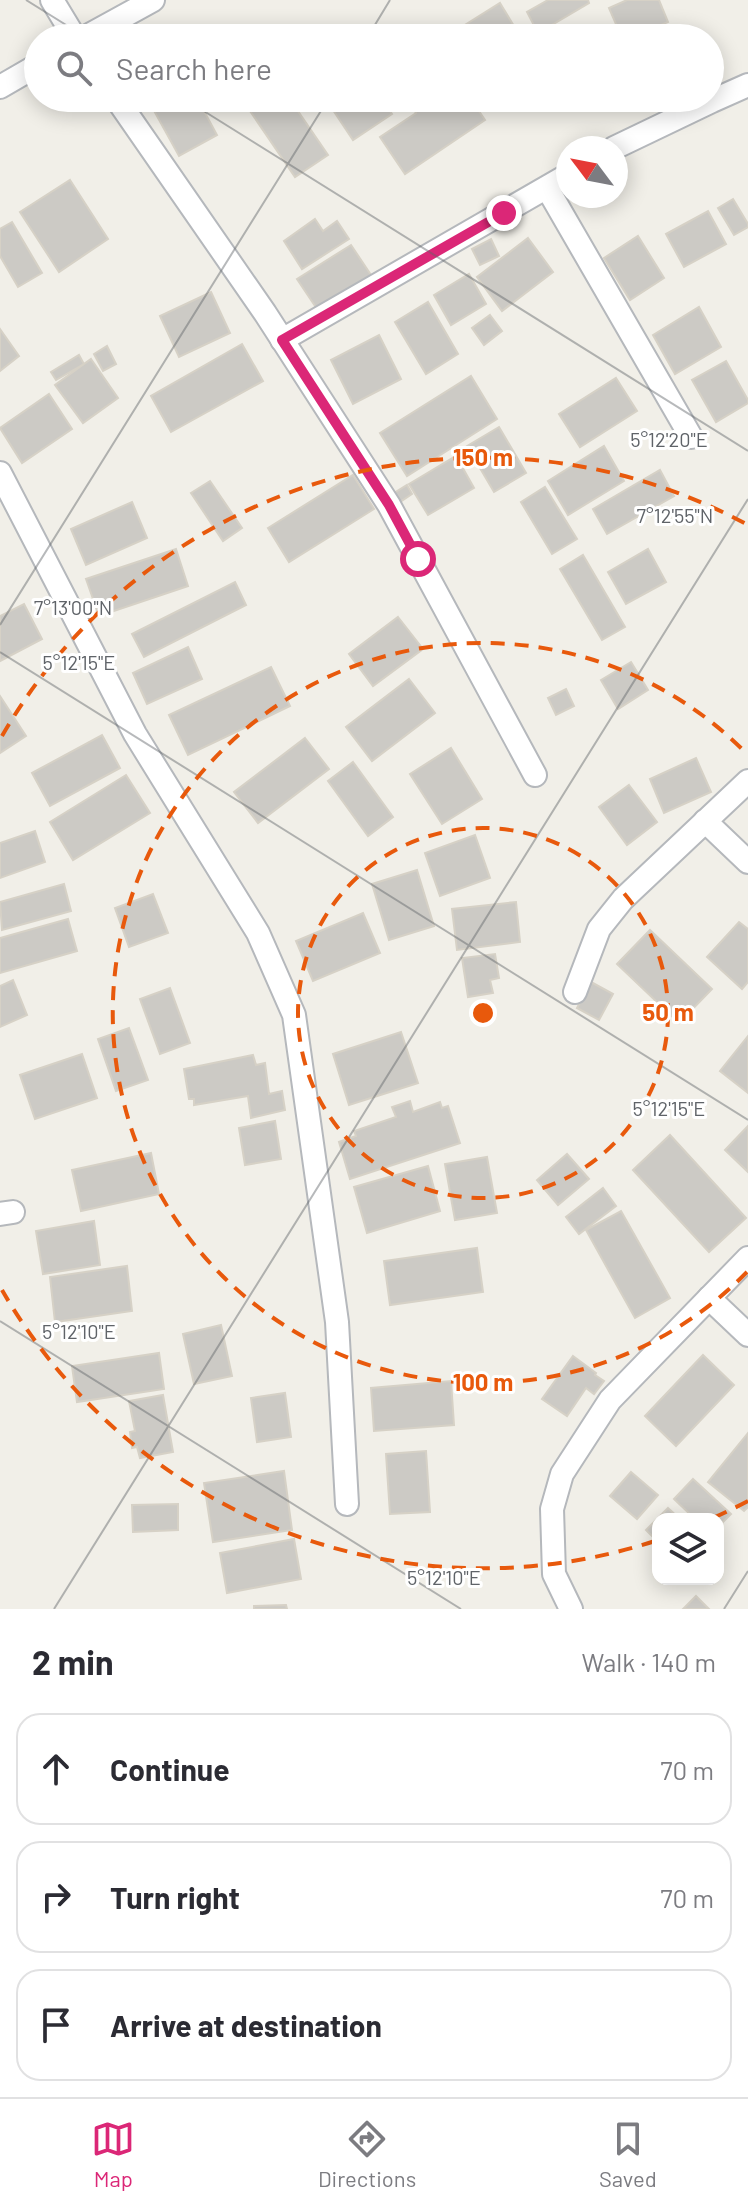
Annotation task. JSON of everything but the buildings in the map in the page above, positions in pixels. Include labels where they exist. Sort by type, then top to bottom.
[{"type":"street","points":[[52,0],[67,24]]},
{"type":"street","points":[[109,24],[153,0]]},
{"type":"street","points":[[0,87],[24,73]]},
{"type":"street","points":[[724,96],[748,85]]},
{"type":"street","points":[[126,112],[282,340],[389,505],[535,775]]},
{"type":"street","points":[[628,141],[689,112]]},
{"type":"street","points":[[282,340],[556,182]]},
{"type":"street","points":[[547,188],[691,437]]},
{"type":"street","points":[[0,473],[135,734],[258,933],[294,1015],[337,1322],[347,1504]]},
{"type":"street","points":[[575,992],[599,929],[623,899],[748,781]]},
{"type":"street","points":[[705,821],[748,862]]},
{"type":"street","points":[[571,1609],[554,1574],[552,1509],[562,1474],[610,1400],[748,1258]]},
{"type":"street","points":[[709,1298],[748,1335]]},
{"type":"route","points":[[418,559],[389,505],[282,340],[504,213]]}]
